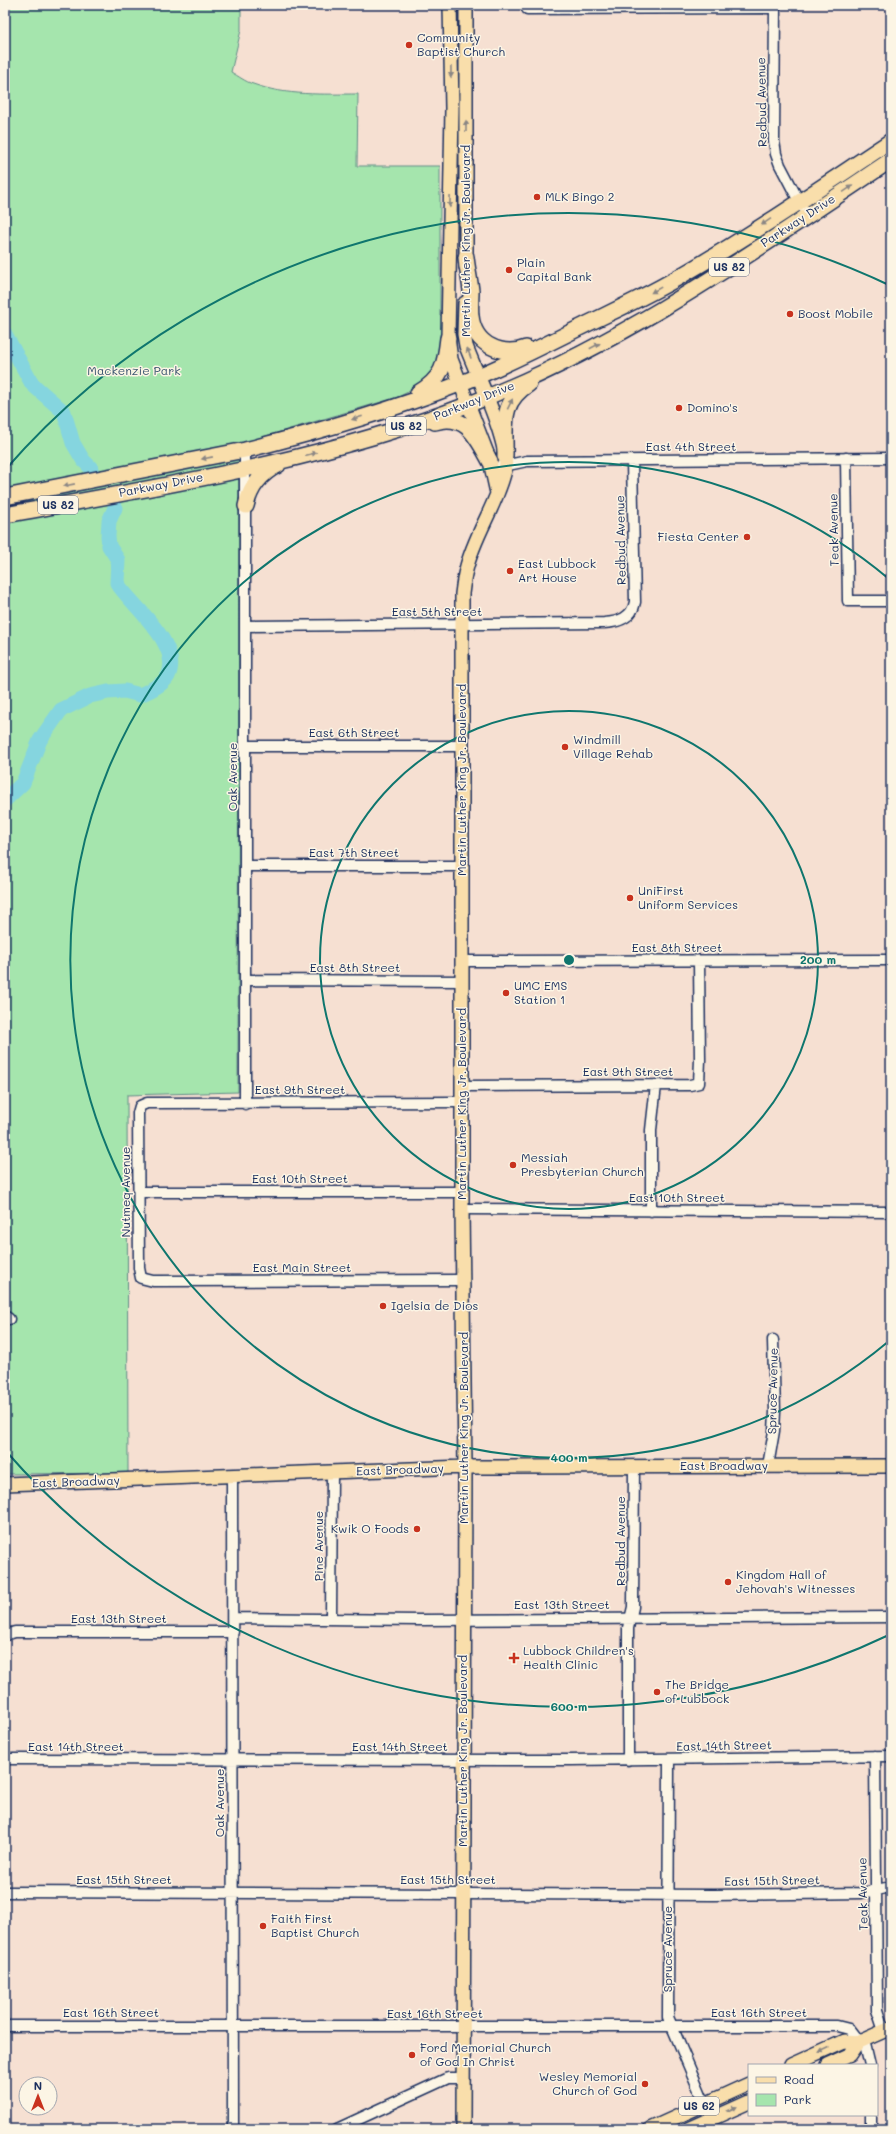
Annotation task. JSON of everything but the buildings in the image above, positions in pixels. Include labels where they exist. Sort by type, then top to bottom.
[{"type":"highway","name":"Parkway Drive","points":[[5,497],[245,450],[328,428],[460,383],[560,338],[640,299],[683,275],[732,245],[891,141]]},
{"type":"highway","name":"Parkway Drive","points":[[5,515],[292,459],[366,439],[486,398],[560,364],[649,317],[807,216],[891,160]]},
{"type":"highway","points":[[466,257],[471,290],[471,317],[477,334],[483,341],[491,347],[509,352],[560,338]]},
{"type":"highway","points":[[380,411],[416,394],[431,385],[438,378],[446,357],[448,338]]},
{"type":"highway","points":[[505,460],[505,418],[511,399],[520,390],[560,364]]},
{"type":"highway","points":[[366,439],[407,431],[438,421],[458,422],[470,428],[491,465]]},
{"type":"highway","points":[[246,506],[249,493],[256,481],[265,472],[292,459]]},
{"type":"main road","name":"Martin Luther King Jr. Boulevard","points":[[450,5],[452,108],[448,338],[451,359],[491,465],[497,493]]},
{"type":"main road","name":"Martin Luther King Jr. Boulevard","points":[[463,2129],[464,2027],[462,1893],[465,1467],[462,1280],[462,594],[466,569],[497,493],[505,460],[503,444],[466,346],[464,334],[466,257],[466,5]]},
{"type":"main road","name":"East Broadway","points":[[5,1484],[465,1467],[891,1466]]},
{"type":"main road","points":[[793,2064],[844,2041],[861,2041],[887,2029]]},
{"type":"main road","points":[[830,2064],[850,2055],[861,2041]]},
{"type":"main road","name":"US 62","points":[[650,2129],[748,2084]]},
{"type":"main road","name":"US 62","points":[[689,2129],[714,2124],[748,2103]]},
{"type":"main road","name":"Spruce Avenue","points":[[705,2104],[714,2124]]},
{"type":"street","points":[[527,8],[775,6]]},
{"type":"street","name":"Redbud Avenue","points":[[775,6],[776,154],[807,216]]},
{"type":"street","name":"Oak Avenue","points":[[245,450],[245,1104]]},
{"type":"street","name":"Teak Avenue","points":[[846,458],[848,602],[891,601]]},
{"type":"street","name":"East 4th Street","points":[[491,465],[505,460],[632,461],[891,458]]},
{"type":"street","name":"Redbud Avenue","points":[[627,616],[635,602],[632,461]]},
{"type":"street","name":"East 5th Street","points":[[246,626],[604,623],[619,621],[627,616]]},
{"type":"street","name":"East 6th Street","points":[[246,746],[462,746]]},
{"type":"street","name":"East 7th Street","points":[[246,866],[463,866]]},
{"type":"street","name":"East 8th Street","points":[[463,961],[891,960]]},
{"type":"street","name":"East 9th Street","points":[[462,1086],[656,1085],[699,1083],[699,961]]},
{"type":"street","name":"East 8th Street","points":[[246,980],[463,981]]},
{"type":"street","points":[[651,1211],[651,1130],[656,1085]]},
{"type":"street","name":"East 9th Street","points":[[140,1106],[147,1103],[245,1104],[462,1102]]},
{"type":"street","name":"Nutmeq Avenue","points":[[140,1106],[139,1268],[141,1278]]},
{"type":"street","name":"East 10th Street","points":[[139,1192],[462,1192]]},
{"type":"street","name":"East 10th Street","points":[[462,1209],[891,1212]]},
{"type":"street","name":"East Main Street","points":[[141,1278],[153,1281],[462,1280]]},
{"type":"street","name":"Spruce Avenue","points":[[768,1466],[774,1419],[774,1340]]},
{"type":"street","name":"Redbud Avenue","points":[[628,1760],[628,1628],[633,1607],[634,1466]]},
{"type":"street","name":"Pine Avenue","points":[[331,1619],[332,1473]]},
{"type":"street","name":"Oak Avenue","points":[[232,1476],[233,2129]]},
{"type":"street","name":"East 13th Street","points":[[233,1618],[464,1619],[891,1617]]},
{"type":"street","name":"East 13th Street","points":[[5,1635],[15,1632],[233,1632]]},
{"type":"street","name":"Teak Avenue","points":[[875,1756],[877,2010],[887,2029]]},
{"type":"street","name":"East 14th Street","points":[[5,1759],[669,1760],[891,1756]]},
{"type":"street","name":"Spruce Avenue","points":[[669,1760],[668,2017],[670,2026],[705,2104]]},
{"type":"street","name":"East 15th Street","points":[[5,1892],[668,1894],[862,1893],[891,1887]]},
{"type":"street","name":"East 16th Street","points":[[5,2026],[837,2026],[849,2029],[861,2041]]},
{"type":"street","points":[[861,2041],[870,2064]]},
{"type":"street","points":[[337,2129],[448,2078],[464,2078]]},
{"type":"street","points":[[870,2116],[871,2129]]},
{"type":"green space","name":"Mackenzie Park","points":[[5,5],[241,5],[241,30],[231,72],[250,83],[278,91],[305,94],[358,94],[357,166],[440,166],[440,315],[442,316],[442,347],[430,381],[398,397],[239,444],[238,1092],[127,1095],[128,1473],[5,1474]]},
{"type":"waterway","points":[[5,334],[32,384],[64,412],[73,443],[83,460],[91,468]]},
{"type":"waterway","points":[[5,800],[23,783],[40,740],[61,710],[90,696],[108,692],[125,691],[140,695],[159,685],[168,676],[171,664],[168,652],[162,639],[154,626],[117,583],[118,560],[109,546],[108,536],[109,521],[115,508]]},
{"type":"place","name":"Community Baptist Church","points":[[409,45]]},
{"type":"place","name":"MLK Bingo 2","points":[[537,197]]},
{"type":"place","name":"Plain Capital Bank","points":[[509,270]]},
{"type":"place","name":"Boost Mobile","points":[[790,314]]},
{"type":"place","name":"Domino's","points":[[679,408]]},
{"type":"place","name":"Fiesta Center","points":[[747,537]]},
{"type":"place","name":"East Lubbock Art House","points":[[510,571]]},
{"type":"place","name":"Windmill Village Rehab","points":[[565,747]]},
{"type":"place","name":"UniFirst Uniform Services","points":[[630,898]]},
{"type":"place","name":"UMC EMS Station 1","points":[[506,993]]},
{"type":"place","name":"Messiah Presbyterian Church","points":[[513,1165]]},
{"type":"place","name":"Igelsia de Dios","points":[[383,1306]]},
{"type":"place","name":"Kwik O Foods","points":[[417,1529]]},
{"type":"place","name":"Kingdom Hall of Jehovah's Witnesses","points":[[728,1582]]},
{"type":"place","name":"Lubbock Children's Health Clinic","points":[[514,1658]]},
{"type":"place","name":"The Bridge of Lubbock","points":[[657,1692]]},
{"type":"place","name":"Faith First Baptist Church","points":[[263,1926]]},
{"type":"place","name":"Ford Memorial Church of God In Christ","points":[[412,2055]]},
{"type":"place","name":"Wesley Memorial Church of God","points":[[645,2084]]}]
